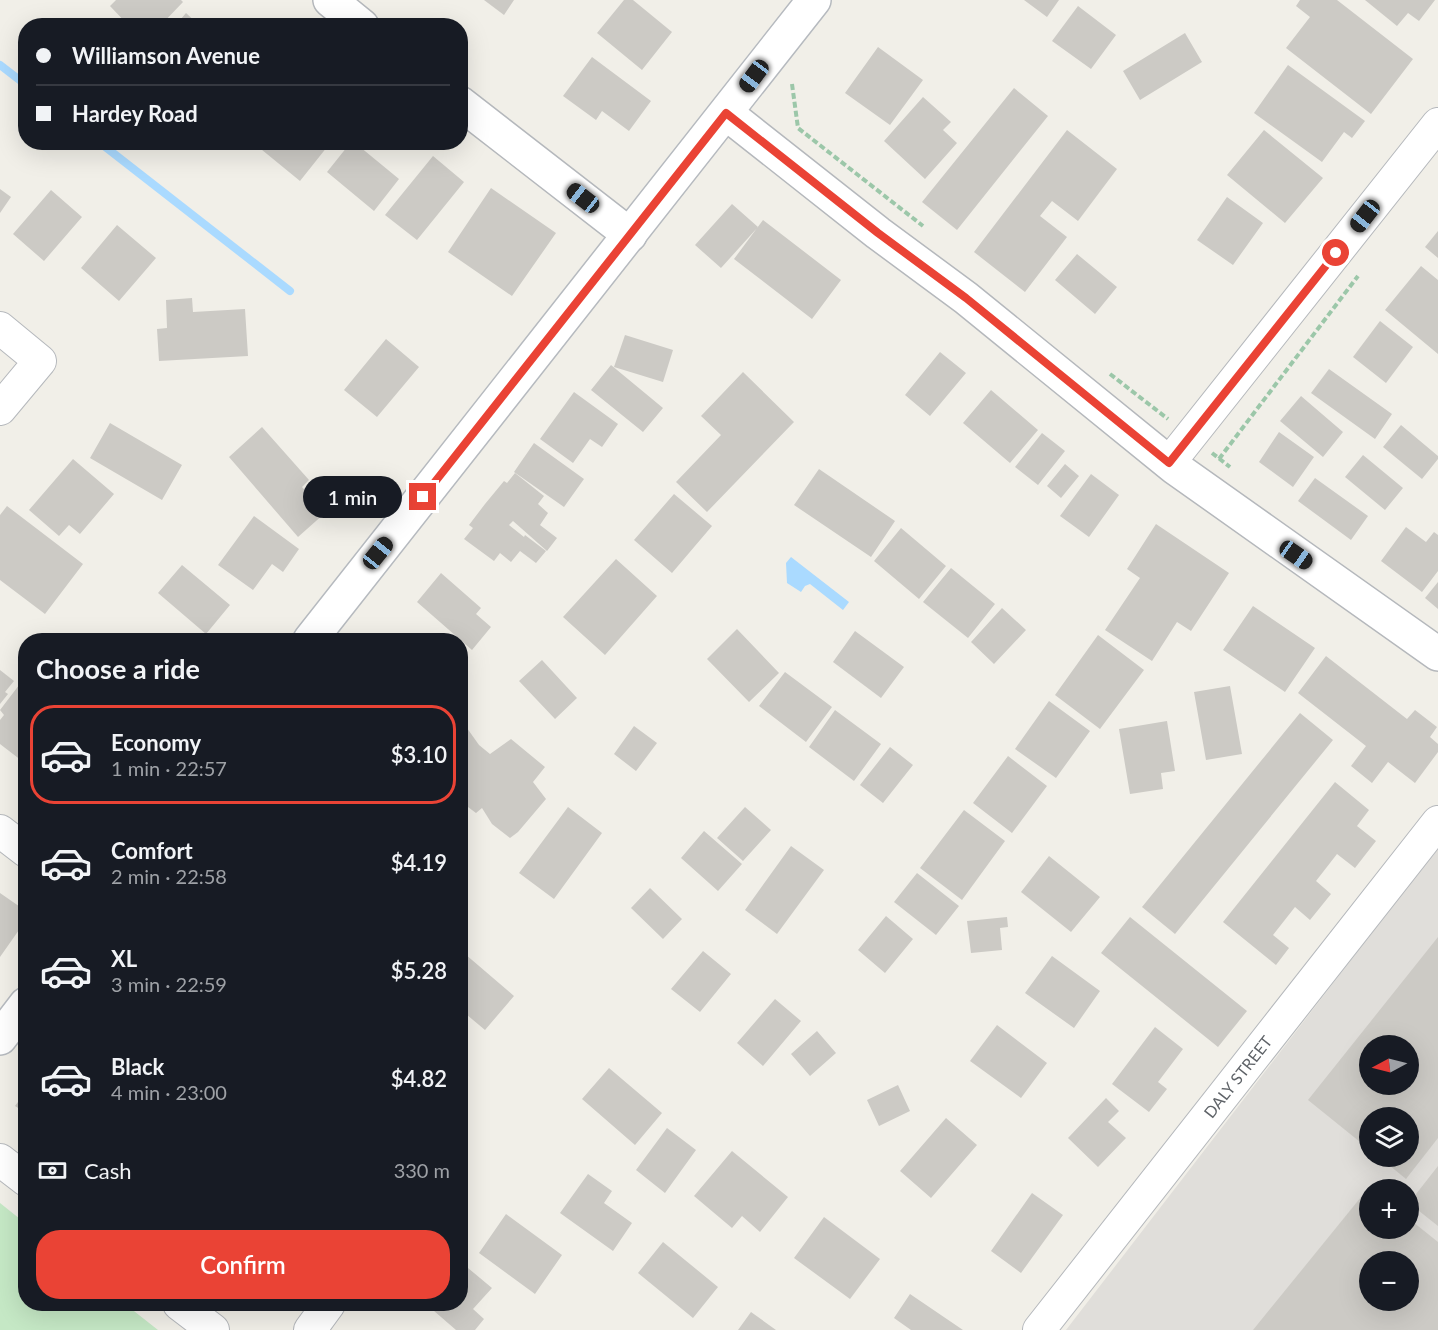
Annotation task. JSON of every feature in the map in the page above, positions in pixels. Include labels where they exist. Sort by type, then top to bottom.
[{"type":"street","points":[[330,0],[352,18]]},
{"type":"street","points":[[316,633],[814,0]]},
{"type":"street","points":[[468,109],[630,235]]},
{"type":"street","points":[[726,113],[878,233],[966,298],[1199,486],[1438,654]]},
{"type":"street","points":[[1169,463],[1438,124]]},
{"type":"street","points":[[0,328],[40,361],[0,409]]},
{"type":"street","name":"DALY STREET","points":[[1039,1330],[1438,822]]},
{"type":"street","points":[[0,831],[18,845]]},
{"type":"street","points":[[0,1038],[18,1014]]},
{"type":"street","points":[[0,1160],[18,1174]]},
{"type":"street","points":[[188,1311],[213,1330]]},
{"type":"street","points":[[310,1330],[324,1311]]},
{"type":"path","points":[[792,84],[798,128],[928,230]]},
{"type":"path","points":[[1199,486],[1360,273]]},
{"type":"path","points":[[1106,370],[1238,473]]},
{"type":"shaded area","points":[[1438,847],[1438,1330],[1066,1330]]},
{"type":"green space","points":[[0,1203],[18,1217],[18,1311],[134,1311],[158,1330],[0,1330]]},
{"type":"water","points":[[791,557],[849,602],[843,610],[810,584],[805,586],[801,592],[787,583],[786,563]]},
{"type":"building","points":[[116,0],[181,0],[183,2],[168,18],[121,18],[110,6]]},
{"type":"building","points":[[484,0],[514,0],[504,15]]},
{"type":"building","points":[[624,0],[633,0],[672,32],[642,70],[597,33]]},
{"type":"building","points":[[1024,0],[1059,0],[1047,17]]},
{"type":"building","points":[[1300,0],[1337,0],[1413,59],[1371,114],[1286,48],[1310,17],[1296,6]]},
{"type":"building","points":[[1365,0],[1435,0],[1419,21],[1408,13],[1397,26]]},
{"type":"building","points":[[1078,6],[1116,35],[1091,69],[1052,41]]},
{"type":"building","points":[[186,13],[191,18],[182,18]]},
{"type":"building","points":[[1185,33],[1202,62],[1140,100],[1123,71]]},
{"type":"building","points":[[878,47],[923,80],[890,125],[845,93]]},
{"type":"building","points":[[592,57],[651,101],[629,131],[602,111],[596,120],[563,96]]},
{"type":"building","points":[[1288,65],[1365,121],[1352,138],[1344,132],[1322,162],[1254,113]]},
{"type":"building","points":[[1014,88],[1048,116],[957,230],[922,202]]},
{"type":"building","points":[[923,97],[951,122],[943,130],[957,143],[925,179],[884,141]]},
{"type":"building","points":[[1067,130],[1117,169],[1078,221],[1052,201],[1040,216],[1067,237],[1025,292],[974,252]]},
{"type":"building","points":[[1264,130],[1323,178],[1285,223],[1227,175]]},
{"type":"building","points":[[262,150],[325,150],[300,181]]},
{"type":"building","points":[[345,150],[364,150],[399,179],[374,211],[327,172]]},
{"type":"building","points":[[433,156],[464,182],[417,240],[385,215]]},
{"type":"building","points":[[491,188],[556,233],[512,296],[448,252]]},
{"type":"building","points":[[0,189],[11,197],[0,213]]},
{"type":"building","points":[[51,190],[82,217],[44,261],[13,234]]},
{"type":"building","points":[[1227,197],[1263,223],[1233,265],[1197,240]]},
{"type":"building","points":[[732,204],[758,227],[721,268],[695,245]]},
{"type":"building","points":[[763,220],[841,280],[812,319],[734,259]]},
{"type":"building","points":[[117,225],[156,258],[119,301],[81,268]]},
{"type":"building","points":[[1438,231],[1438,258],[1425,247]]},
{"type":"building","points":[[1077,254],[1117,287],[1095,314],[1055,280]]},
{"type":"building","points":[[1421,266],[1438,280],[1438,354],[1385,310]]},
{"type":"building","points":[[192,298],[193,312],[245,309],[248,356],[159,361],[157,329],[167,328],[166,300]]},
{"type":"building","points":[[1380,321],[1413,347],[1386,383],[1353,357]]},
{"type":"building","points":[[625,335],[673,350],[663,382],[614,367]]},
{"type":"building","points":[[386,339],[419,367],[377,417],[344,390]]},
{"type":"building","points":[[940,352],[966,373],[930,416],[905,395]]},
{"type":"building","points":[[611,365],[663,408],[643,432],[591,390]]},
{"type":"building","points":[[1329,369],[1392,414],[1375,439],[1311,393]]},
{"type":"building","points":[[743,372],[794,422],[707,512],[676,482],[721,435],[701,416]]},
{"type":"building","points":[[991,390],[1038,430],[1010,463],[963,423]]},
{"type":"building","points":[[574,392],[618,424],[602,447],[590,439],[573,463],[540,439]]},
{"type":"building","points":[[1301,396],[1343,432],[1323,457],[1280,421]]},
{"type":"building","points":[[110,423],[182,465],[162,500],[90,458]]},
{"type":"building","points":[[1401,425],[1438,456],[1422,479],[1383,447]]},
{"type":"building","points":[[262,427],[309,480],[302,487],[325,513],[298,537],[229,457]]},
{"type":"building","points":[[1279,432],[1314,457],[1293,487],[1259,462]]},
{"type":"building","points":[[1042,433],[1065,451],[1038,485],[1015,467]]},
{"type":"building","points":[[534,443],[584,479],[564,507],[514,472]]},
{"type":"building","points":[[1363,455],[1403,488],[1385,510],[1345,477]]},
{"type":"building","points":[[73,459],[114,494],[80,534],[69,525],[59,536],[29,510]]},
{"type":"building","points":[[1065,464],[1079,476],[1061,498],[1047,486]]},
{"type":"building","points":[[819,469],[895,521],[871,557],[794,505]]},
{"type":"building","points":[[515,473],[544,496],[538,504],[548,513],[540,525],[557,538],[547,551],[513,521],[509,525],[546,551],[536,563],[520,551],[511,562],[500,553],[494,561],[464,539],[473,528],[469,525],[485,504],[504,481],[507,483]]},
{"type":"building","points":[[1091,474],[1119,495],[1089,537],[1060,516]]},
{"type":"building","points":[[1315,478],[1368,516],[1351,540],[1298,501]]},
{"type":"building","points":[[674,494],[712,526],[672,573],[634,540]]},
{"type":"building","points":[[7,506],[83,564],[45,614],[0,580],[0,515]]},
{"type":"building","points":[[254,516],[299,549],[283,572],[272,564],[253,590],[218,565]]},
{"type":"building","points":[[1156,524],[1229,573],[1191,631],[1177,622],[1152,661],[1105,630],[1140,578],[1127,569]]},
{"type":"building","points":[[1406,527],[1426,542],[1434,532],[1438,535],[1438,571],[1422,592],[1381,561]]},
{"type":"building","points":[[901,528],[946,566],[919,599],[874,561]]},
{"type":"building","points":[[616,559],[657,596],[605,655],[563,617]]},
{"type":"building","points":[[182,565],[230,605],[205,633],[158,593]]},
{"type":"building","points":[[951,568],[995,604],[968,638],[923,602]]},
{"type":"building","points":[[441,573],[481,608],[476,614],[491,627],[472,650],[468,647],[468,633],[453,633],[417,602]]},
{"type":"building","points":[[1438,582],[1438,609],[1425,598]]},
{"type":"building","points":[[1253,606],[1315,648],[1285,692],[1223,650]]},
{"type":"building","points":[[1002,608],[1026,630],[994,664],[971,642]]},
{"type":"building","points":[[737,629],[779,673],[749,702],[707,659]]},
{"type":"building","points":[[855,631],[904,667],[881,698],[833,662]]},
{"type":"building","points":[[1098,635],[1144,670],[1100,729],[1055,695]]},
{"type":"building","points":[[1326,656],[1407,719],[1415,710],[1437,727],[1430,737],[1438,744],[1438,752],[1415,783],[1388,762],[1372,783],[1351,766],[1366,746],[1298,693]]},
{"type":"building","points":[[542,660],[577,698],[555,719],[519,681]]},
{"type":"building","points":[[0,670],[14,681],[5,692],[8,694],[0,704]]},
{"type":"building","points":[[785,672],[832,707],[806,742],[759,706]]},
{"type":"building","points":[[18,686],[18,758],[0,744],[0,720],[4,715],[0,710]]},
{"type":"building","points":[[1230,686],[1242,754],[1206,760],[1194,692]]},
{"type":"building","points":[[1049,701],[1090,731],[1056,778],[1015,749]]},
{"type":"building","points":[[835,710],[881,744],[854,781],[809,747]]},
{"type":"building","points":[[1300,713],[1333,740],[1175,934],[1142,907]]},
{"type":"building","points":[[1167,721],[1175,771],[1161,773],[1163,789],[1130,794],[1119,729]]},
{"type":"building","points":[[634,726],[657,743],[636,771],[614,754]]},
{"type":"building","points":[[468,729],[479,745],[490,754],[511,739],[545,767],[533,782],[546,799],[518,832],[510,838],[492,824],[482,808],[476,813],[468,807]]},
{"type":"building","points":[[890,747],[913,765],[883,803],[860,785]]},
{"type":"building","points":[[1008,756],[1047,786],[1012,833],[973,803]]},
{"type":"building","points":[[1335,782],[1369,810],[1357,826],[1376,841],[1355,868],[1337,854],[1316,881],[1331,894],[1310,920],[1295,907],[1273,935],[1289,948],[1276,965],[1223,922]]},
{"type":"building","points":[[568,807],[602,833],[554,899],[519,873]]},
{"type":"building","points":[[745,807],[771,830],[743,861],[717,838]]},
{"type":"building","points":[[964,810],[1005,841],[962,900],[920,868]]},
{"type":"building","points":[[704,831],[742,864],[718,891],[681,858]]},
{"type":"building","points":[[791,846],[824,870],[777,934],[745,910]]},
{"type":"building","points":[[1049,856],[1100,897],[1071,932],[1021,892]]},
{"type":"building","points":[[917,873],[959,906],[936,935],[894,902]]},
{"type":"building","points":[[650,888],[682,919],[663,939],[631,908]]},
{"type":"building","points":[[0,893],[18,905],[18,931],[0,957]]},
{"type":"building","points":[[886,916],[913,939],[885,973],[858,950]]},
{"type":"building","points":[[1007,917],[1008,927],[1000,928],[1002,950],[971,953],[967,921]]},
{"type":"building","points":[[1130,917],[1247,1011],[1218,1047],[1101,953]]},
{"type":"building","points":[[1438,937],[1438,1138],[1419,1162],[1419,1107],[1359,1107],[1359,1141],[1308,1100],[1359,1036],[1359,1095],[1419,1095],[1419,1035],[1360,1035]]},
{"type":"building","points":[[703,951],[731,974],[700,1012],[671,989]]},
{"type":"building","points":[[1052,956],[1100,991],[1074,1028],[1025,993]]},
{"type":"building","points":[[468,957],[514,996],[485,1030],[468,1016]]},
{"type":"building","points":[[775,999],[801,1021],[763,1066],[737,1043]]},
{"type":"building","points":[[997,1025],[1047,1063],[1021,1098],[970,1061]]},
{"type":"building","points":[[1155,1027],[1183,1049],[1158,1082],[1167,1089],[1149,1112],[1112,1084]]},
{"type":"building","points":[[817,1031],[836,1053],[810,1076],[791,1054]]},
{"type":"building","points":[[609,1068],[662,1113],[635,1145],[582,1099]]},
{"type":"building","points":[[898,1085],[910,1111],[879,1126],[867,1100]]},
{"type":"building","points":[[1106,1098],[1119,1111],[1108,1122],[1126,1138],[1098,1167],[1068,1138]]},
{"type":"building","points":[[946,1118],[977,1145],[931,1198],[900,1171]]},
{"type":"building","points":[[667,1128],[696,1150],[665,1193],[636,1170]]},
{"type":"building","points":[[732,1151],[788,1197],[760,1232],[742,1216],[732,1228],[694,1196]]},
{"type":"building","points":[[1438,1166],[1438,1226],[1419,1211],[1419,1190]]},
{"type":"building","points":[[1391,1167],[1415,1167],[1406,1179]]},
{"type":"building","points":[[588,1174],[612,1191],[604,1203],[632,1223],[613,1251],[560,1213]]},
{"type":"building","points":[[1032,1193],[1063,1215],[1021,1273],[991,1251]]},
{"type":"building","points":[[1359,1200],[1359,1239],[1419,1239],[1419,1227],[1438,1242],[1438,1330],[1253,1330]]},
{"type":"building","points":[[506,1214],[562,1255],[535,1294],[479,1253]]},
{"type":"building","points":[[824,1217],[880,1259],[850,1299],[794,1258]]},
{"type":"building","points":[[663,1242],[718,1287],[693,1318],[638,1273]]},
{"type":"building","points":[[468,1268],[492,1288],[473,1309],[484,1319],[475,1330],[456,1330],[434,1311],[468,1311]]},
{"type":"building","points":[[910,1294],[963,1330],[911,1330],[894,1318]]},
{"type":"building","points":[[751,1312],[776,1330],[738,1330]]},
{"type":"waterway","points":[[0,65],[18,79]]},
{"type":"waterway","points":[[109,150],[290,291]]},
{"type":"route","points":[[423,497],[726,113],[878,233],[966,298],[1169,463],[1336,253]]}]
